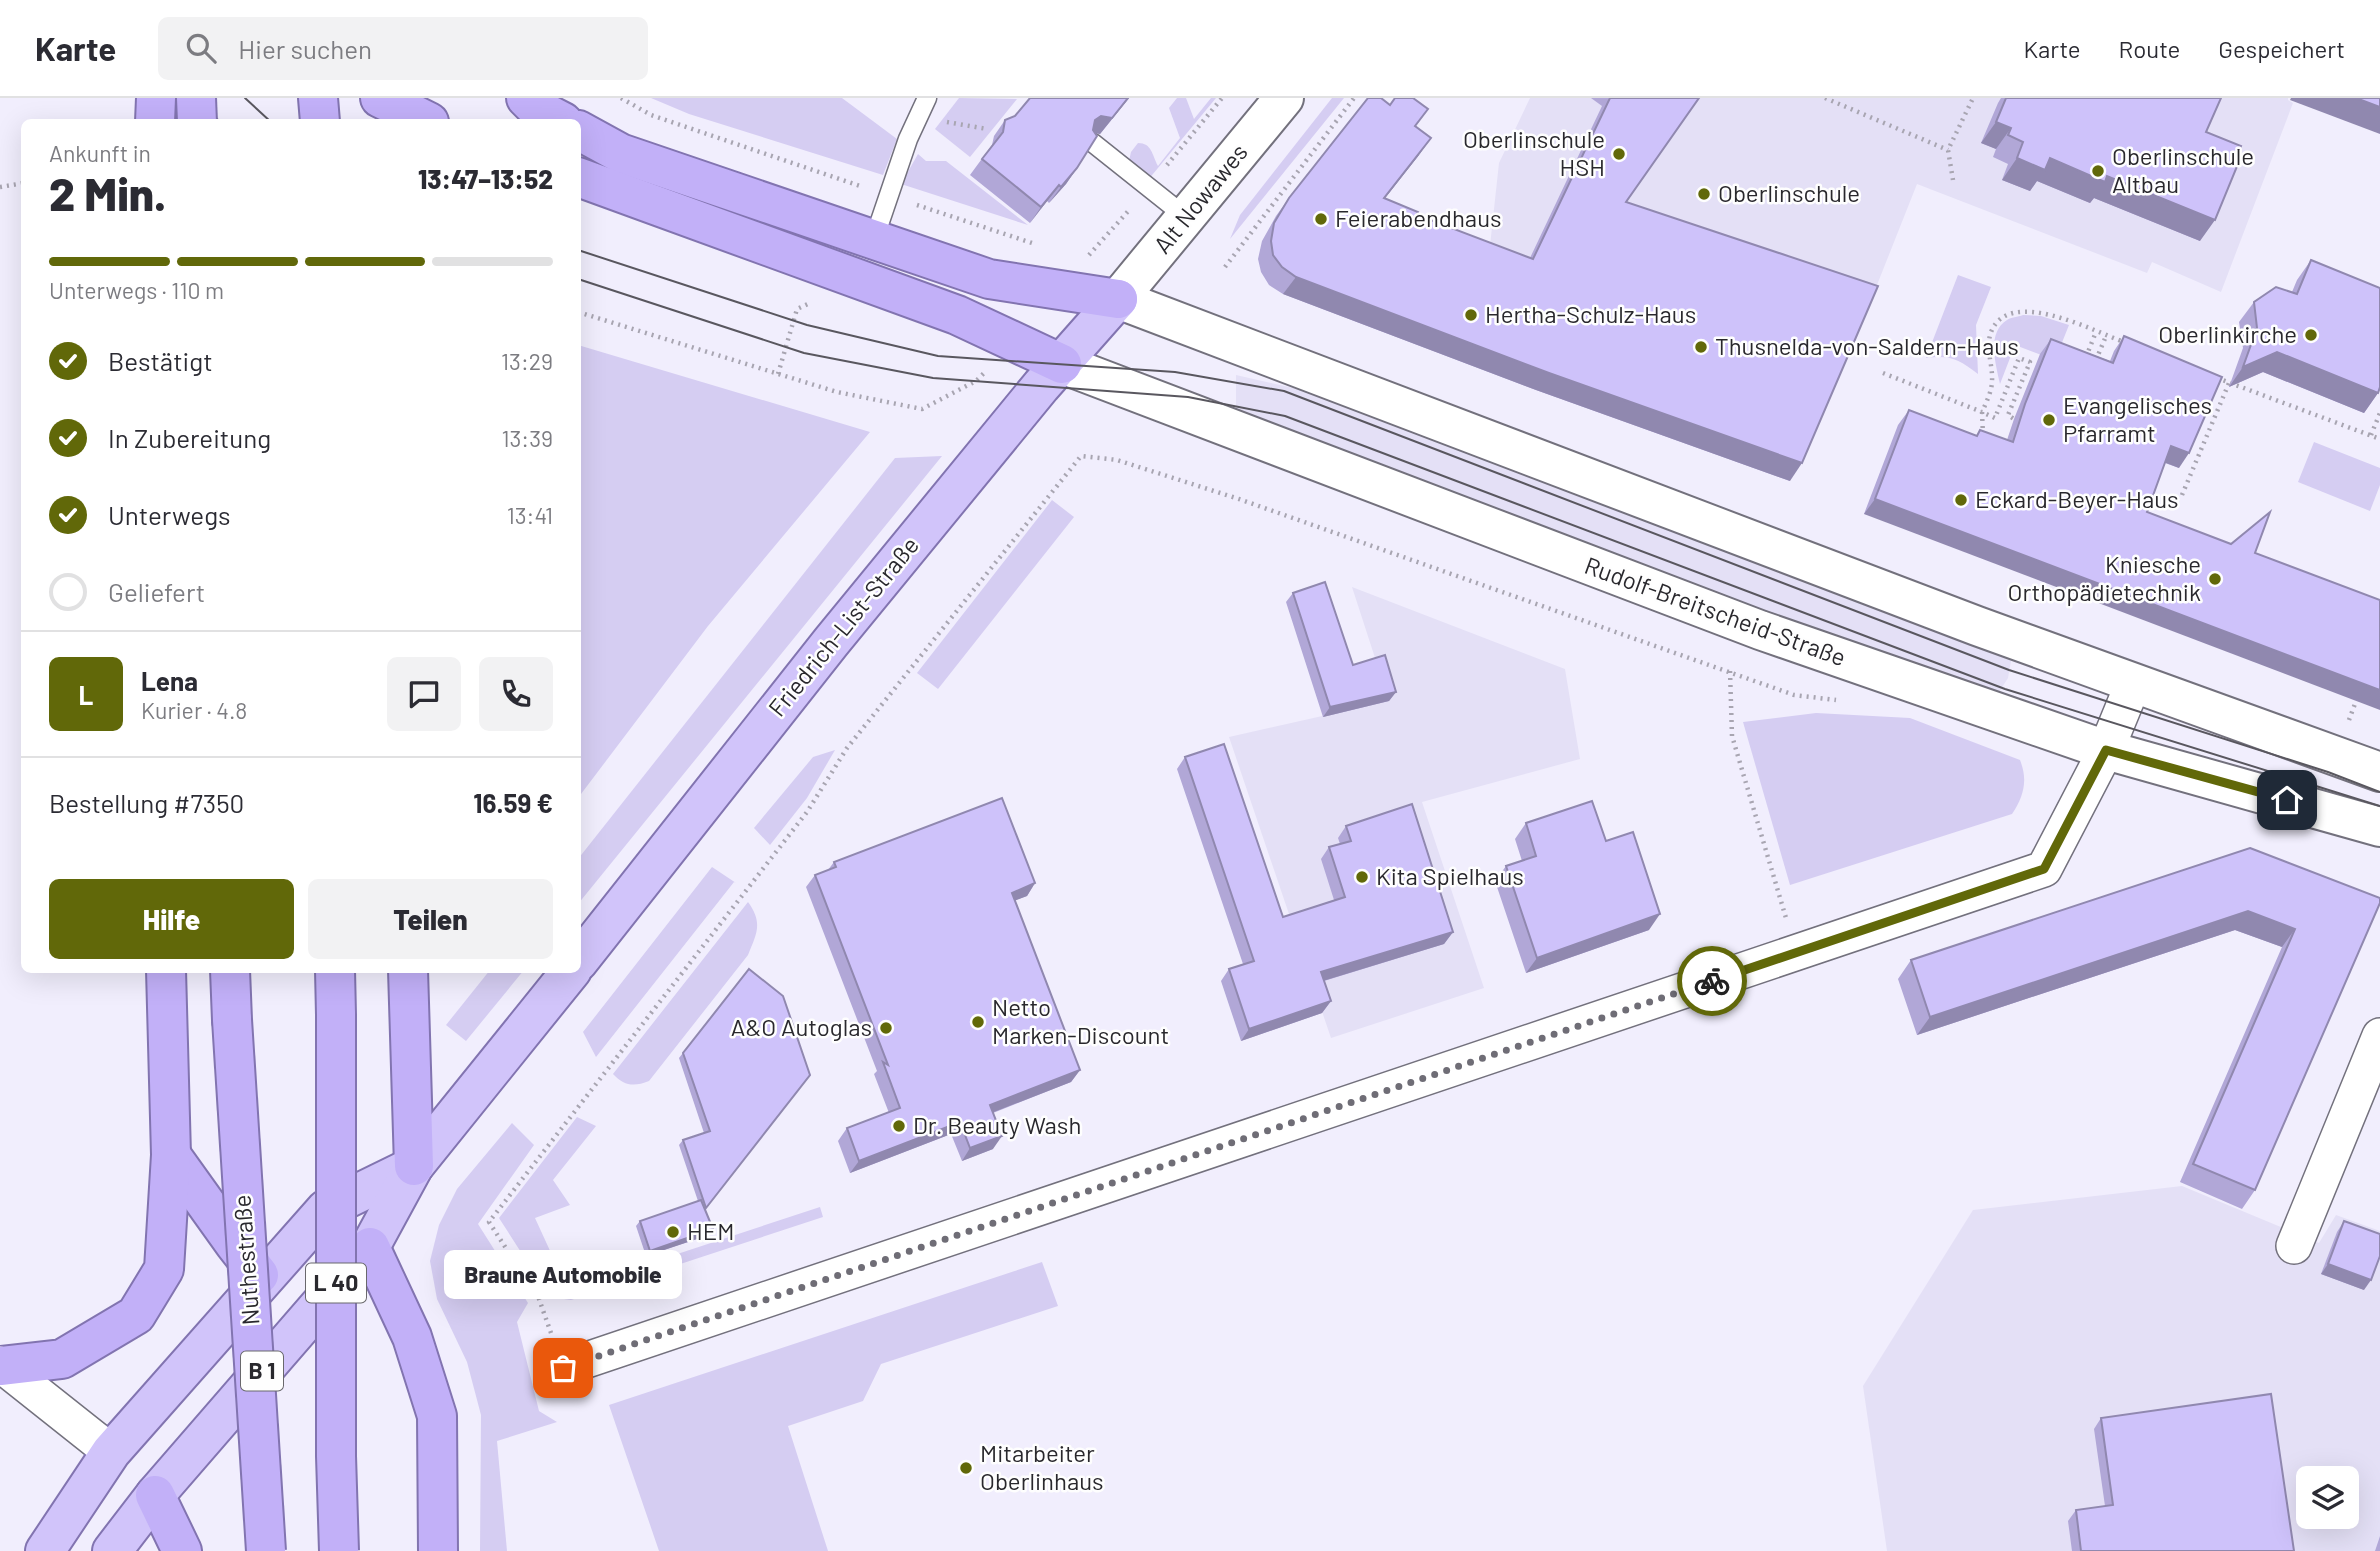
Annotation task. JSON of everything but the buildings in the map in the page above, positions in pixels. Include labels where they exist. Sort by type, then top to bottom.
[{"type":"highway","points":[[155,119],[156,98]]},
{"type":"highway","points":[[196,98],[197,119]]},
{"type":"highway","points":[[318,98],[320,119]]},
{"type":"highway","points":[[370,98],[373,119]]},
{"type":"highway","points":[[380,98],[423,119]]},
{"type":"highway","points":[[526,98],[536,108],[557,119]]},
{"type":"highway","points":[[581,133],[620,153],[989,279],[1118,299]]},
{"type":"highway","points":[[581,178],[957,315],[1062,364]]},
{"type":"highway","points":[[1,1365],[62,1359],[136,1315],[164,1269],[171,1156],[166,973]]},
{"type":"highway","name":"Nuthestraße","points":[[230,973],[266,1551]]},
{"type":"highway","name":"L 40","points":[[335,973],[336,1456],[339,1551]]},
{"type":"highway","points":[[408,973],[414,1166]]},
{"type":"highway","points":[[171,1156],[263,1280]]},
{"type":"highway","points":[[370,1247],[412,1337],[437,1416],[438,1551]]},
{"type":"highway","points":[[155,1495],[182,1551]]},
{"type":"main road","name":"Friedrich-List-Straße","points":[[581,958],[815,661],[1010,423],[1118,299]]},
{"type":"main road","points":[[263,1280],[326,1209],[414,1166],[570,973]]},
{"type":"main road","name":"B 1","points":[[112,1551],[155,1495],[370,1247],[414,1166]]},
{"type":"main road","points":[[326,1209],[370,1247]]},
{"type":"main road","name":"B 1","points":[[45,1551],[111,1452],[263,1280]]},
{"type":"main road","points":[[111,1452],[155,1495]]},
{"type":"street","name":"Alt Nowawes","points":[[1118,299],[1284,98]]},
{"type":"street","points":[[1118,299],[2133,684],[2380,772]]},
{"type":"street","name":"Rudolf-Breitscheid-Straße","points":[[1062,364],[1760,630],[2106,750],[2380,827]]},
{"type":"street","points":[[563,1368],[2044,869],[2106,750],[2133,684]]},
{"type":"street","points":[[2294,1246],[2380,1036]]},
{"type":"street","points":[[1,1365],[111,1452]]},
{"type":"lane","points":[[874,239],[926,98]]},
{"type":"lane","points":[[1093,143],[1186,216]]},
{"type":"path","points":[[621,98],[651,115],[1025,240]]},
{"type":"path","points":[[1225,267],[1353,98]]},
{"type":"path","points":[[1825,98],[1948,150]]},
{"type":"path","points":[[1953,180],[1948,150],[1973,98]]},
{"type":"path","points":[[918,117],[987,129]]},
{"type":"path","points":[[0,187],[21,184]]},
{"type":"path","points":[[778,374],[797,309],[810,303],[822,307]]},
{"type":"path","points":[[1983,438],[1982,412],[1993,382],[1988,352],[1991,332],[2000,319],[2017,311],[2045,313],[2130,345]]},
{"type":"path","points":[[581,313],[837,392],[922,409]]},
{"type":"path","points":[[2086,357],[2096,332]]},
{"type":"path","points":[[2092,371],[2106,335]]},
{"type":"path","points":[[1883,373],[1995,418],[2019,358],[2030,362],[2008,415],[2014,419]]},
{"type":"path","points":[[2216,378],[2380,439]]},
{"type":"path","points":[[2182,495],[2229,383]]},
{"type":"path","points":[[2371,436],[2380,414]]},
{"type":"path","points":[[563,1368],[539,1298],[489,1222],[807,812],[847,748],[1081,456],[1116,460],[1239,499],[1794,695],[1836,700]]},
{"type":"path","points":[[1730,671],[1732,736],[1796,953]]},
{"type":"shaded area","points":[[651,98],[842,98],[897,139],[883,175],[689,114]]},
{"type":"shaded area","points":[[959,98],[1017,99],[970,157],[935,129]]},
{"type":"shaded area","points":[[1177,98],[1186,98],[1194,119],[1211,98],[1216,98],[1148,180],[1129,161],[1131,152],[1138,143],[1146,145],[1158,166],[1180,138],[1169,108]]},
{"type":"shaded area","points":[[1332,98],[1344,98],[1230,239],[1240,215]]},
{"type":"shaded area","name":"Oberlinschule","points":[[1530,98],[2288,98],[2293,103],[2221,292],[2152,262],[2147,273],[1917,184],[1875,290],[1845,282],[1684,221],[1575,302],[1488,264],[1499,163]]},
{"type":"shaded area","points":[[918,154],[926,161],[946,161],[1028,225],[901,184]]},
{"type":"shaded area","points":[[1958,275],[1991,287],[1976,325],[1978,374],[1954,359],[1926,358]]},
{"type":"shaded area","points":[[2023,315],[2041,316],[2069,325],[2055,360],[2015,345],[2000,384],[1994,350],[1996,333],[2010,318]]},
{"type":"shaded area","points":[[581,346],[870,432],[708,626],[581,794]]},
{"type":"shaded area","points":[[1236,375],[1315,393],[1999,650],[2011,661],[2008,678],[1999,692],[1991,697],[1236,413]]},
{"type":"shaded area","points":[[2314,442],[2380,468],[2380,485],[2370,511],[2298,482]]},
{"type":"shaded area","points":[[942,456],[581,900],[581,855],[895,458]]},
{"type":"shaded area","points":[[1052,500],[1074,517],[938,689],[917,673]]},
{"type":"shaded area","name":"Kita Spielhaus","points":[[1352,587],[1565,669],[1580,759],[1422,802],[1484,988],[1331,1038],[1229,737],[1389,701]]},
{"type":"shaded area","points":[[1816,713],[1910,718],[2020,760],[2024,788],[2019,801],[2012,814],[1790,885],[1743,722]]},
{"type":"shaded area","points":[[835,750],[807,798],[770,845],[754,828],[813,757]]},
{"type":"shaded area","points":[[712,867],[736,883],[734,882],[596,1057],[583,1032]]},
{"type":"shaded area","points":[[748,902],[756,916],[757,928],[748,955],[649,1081],[634,1085],[621,1081],[613,1074]]},
{"type":"shaded area","points":[[488,973],[522,973],[466,1041],[446,1025]]},
{"type":"shaded area","points":[[577,1117],[596,1126],[553,1180],[570,1205],[535,1218],[568,1290],[820,1207],[823,1217],[571,1300],[557,1298],[544,1288],[499,1218]]},
{"type":"shaded area","points":[[512,1123],[534,1145],[478,1224],[528,1303],[517,1322],[539,1411],[557,1422],[497,1441],[507,1551],[480,1551],[481,1415],[467,1362],[437,1299],[430,1261],[439,1225],[457,1189]]},
{"type":"shaded area","points":[[2182,1186],[2319,1243],[2336,1215],[2380,1231],[2380,1551],[1887,1551],[1863,1386],[1973,1210]]},
{"type":"shaded area","points":[[1042,1262],[1058,1306],[881,1364],[863,1401],[788,1426],[828,1551],[659,1551],[609,1405]]},
{"type":"tram line","points":[[196,98],[217,119]]},
{"type":"tram line","points":[[245,98],[268,119]]},
{"type":"tram line","points":[[581,251],[807,325],[938,356],[1175,372],[1284,391],[2009,670],[2328,772],[2380,792]]},
{"type":"tram line","points":[[581,280],[804,353],[933,378],[1188,397],[1285,416],[2005,689],[2380,806]]},
{"type":"way so far","points":[[563,1368],[1712,981]]},
{"type":"place","name":"Oberlinschule HSH","points":[[1619,154]]},
{"type":"place","name":"Oberlinschule Altbau","points":[[2098,171]]},
{"type":"place","name":"Oberlinschule","points":[[1704,194]]},
{"type":"place","name":"Feierabendhaus","points":[[1321,219]]},
{"type":"place","name":"Hertha-Schulz-Haus","points":[[1471,315]]},
{"type":"place","name":"Oberlinkirche","points":[[2311,335]]},
{"type":"place","name":"Thusnelda-von-Saldern-Haus","points":[[1701,347]]},
{"type":"place","name":"Evangelisches Pfarramt","points":[[2049,420]]},
{"type":"place","name":"Eckard-Beyer-Haus","points":[[1961,500]]},
{"type":"place","name":"Kniesche Orthopädietechnik","points":[[2215,579]]},
{"type":"place","name":"Kita Spielhaus","points":[[1362,877]]},
{"type":"place","name":"Netto Marken-Discount","points":[[978,1022]]},
{"type":"place","name":"A&O Autoglas","points":[[886,1028]]},
{"type":"place","name":"Dr. Beauty Wash","points":[[899,1126]]},
{"type":"place","name":"HEM","points":[[673,1232]]},
{"type":"place","name":"Braune Automobile","points":[[563,1368]]},
{"type":"place","name":"Mitarbeiter Oberlinhaus","points":[[966,1468]]},
{"type":"route","points":[[1712,981],[2044,869],[2106,750],[2287,800]]}]
